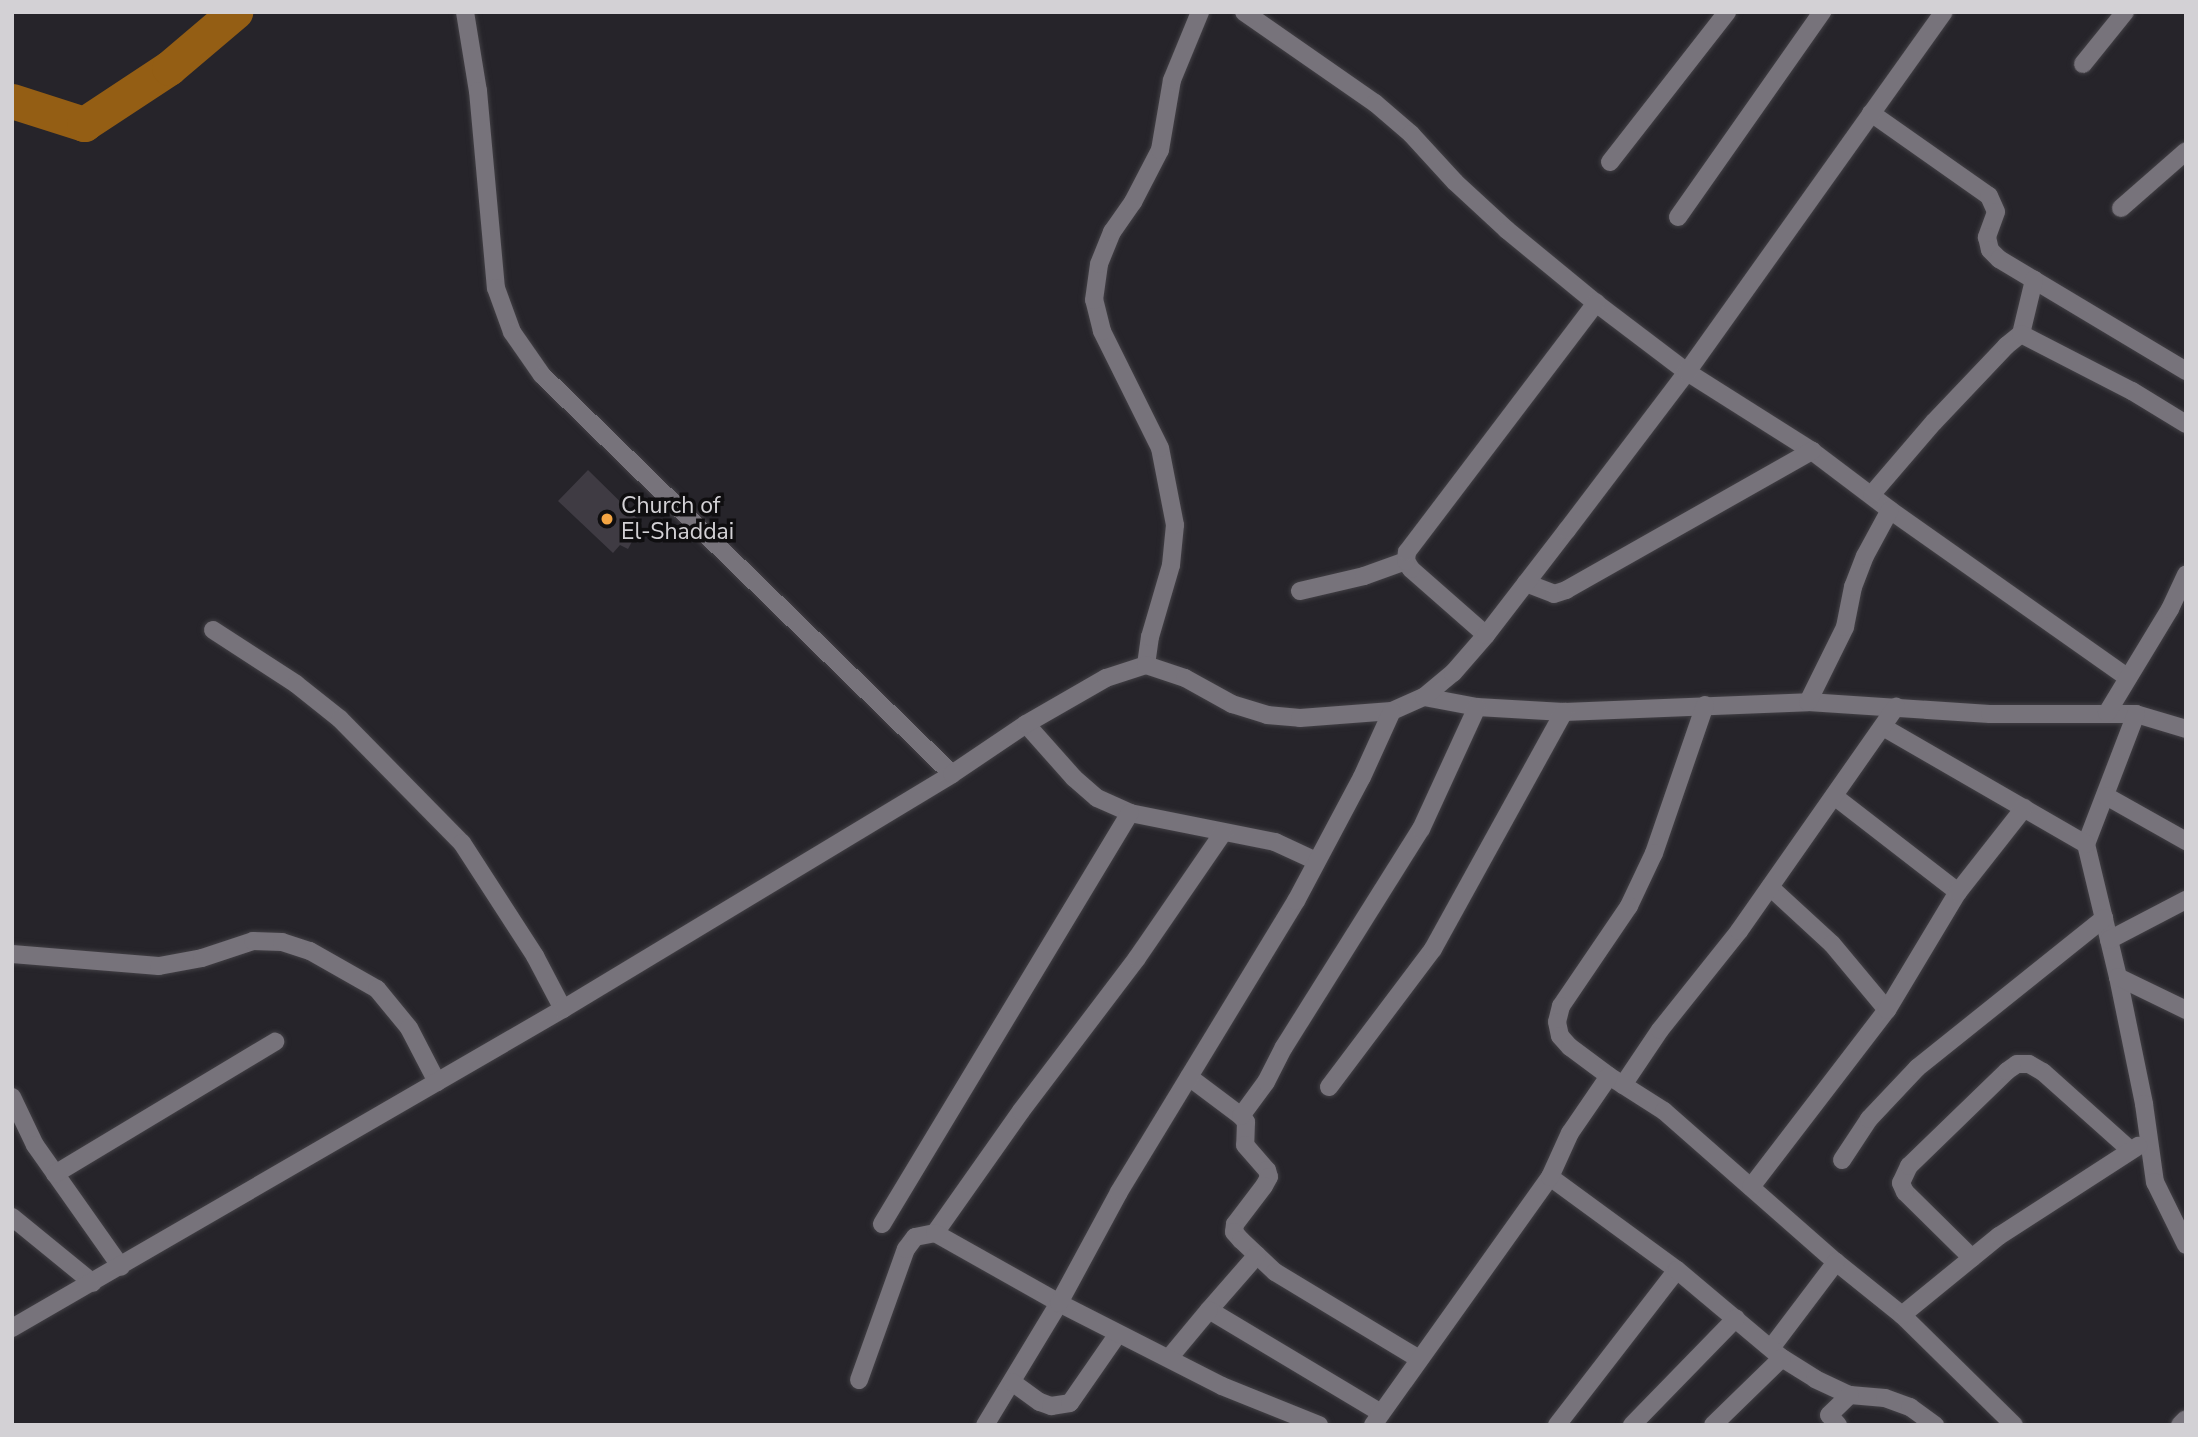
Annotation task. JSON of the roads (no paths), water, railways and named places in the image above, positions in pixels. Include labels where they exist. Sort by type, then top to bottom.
[{"type":"street","points":[[465,12],[478,91],[496,288],[512,332],[542,375],[952,774]]},
{"type":"street","points":[[1146,665],[1150,637],[1171,565],[1175,525],[1160,448],[1102,331],[1094,300],[1099,264],[1112,232],[1133,202],[1160,150],[1172,80],[1200,12]]},
{"type":"street","points":[[1244,12],[1375,103],[1411,134],[1455,182],[1507,230],[1596,303],[1687,372],[1812,451],[1890,510],[2129,678]]},
{"type":"street","points":[[1610,162],[1727,12]]},
{"type":"street","points":[[1678,217],[1822,12]]},
{"type":"street","points":[[12,1328],[563,1009],[952,774],[1026,724],[1106,678],[1146,665],[1185,678],[1217,695],[1267,715],[1300,718],[1392,710],[1424,697],[1453,673],[1527,583],[1687,372],[1944,12]]},
{"type":"street","points":[[2082,64],[2125,12]]},
{"type":"street","points":[[1871,113],[1989,197],[1996,212],[1987,237],[1990,250],[2034,280],[2186,371]]},
{"type":"street","points":[[2122,208],[2186,150]]},
{"type":"street","points":[[1872,494],[1934,422],[2015,337],[2021,334],[2034,280]]},
{"type":"street","points":[[1486,635],[1411,569],[1406,561],[1411,545],[1596,303]]},
{"type":"street","points":[[2021,334],[2132,391],[2186,424]]},
{"type":"street","points":[[1527,583],[1554,594],[1566,590],[1812,451]]},
{"type":"street","points":[[1808,702],[1845,628],[1853,587],[1865,556],[1890,510]]},
{"type":"street","points":[[1300,591],[1364,576],[1406,561]]},
{"type":"street","points":[[2107,713],[2129,678],[2178,613],[2186,574]]},
{"type":"street","points":[[213,630],[296,684],[340,719],[462,843],[535,956],[563,1009]]},
{"type":"street","points":[[1424,697],[1477,707],[1564,712],[1808,702],[1990,714],[2136,714],[2186,730]]},
{"type":"street","points":[[1705,705],[1654,853],[1629,906],[1561,1006],[1558,1022],[1560,1036],[1570,1047],[1616,1081],[1664,1111],[1836,1262],[1902,1315],[2014,1425]]},
{"type":"street","points":[[1241,1116],[1276,1067],[1284,1047],[1421,829],[1477,707]]},
{"type":"street","points":[[1209,1310],[1377,1419],[1550,1177],[1570,1133],[1660,1030],[1770,887],[1896,707]]},
{"type":"street","points":[[985,1425],[1059,1303],[1119,1192],[1296,901],[1362,777],[1392,710]]},
{"type":"street","points":[[1329,1087],[1433,949],[1564,712]]},
{"type":"street","points":[[2136,714],[2086,844],[2118,977],[2144,1104],[2155,1182],[2186,1245]]},
{"type":"street","points":[[1026,724],[1074,778],[1097,798],[1130,813],[1275,842],[1316,861]]},
{"type":"street","points":[[1883,727],[2086,844]]},
{"type":"street","points":[[1834,796],[1958,892]]},
{"type":"street","points":[[2106,796],[2186,841]]},
{"type":"street","points":[[1751,1187],[1887,1010],[1958,892],[2024,808]]},
{"type":"street","points":[[882,1224],[1130,813]]},
{"type":"street","points":[[935,1233],[1021,1111],[1137,958],[1223,833]]},
{"type":"street","points":[[1770,887],[1832,944],[1887,1010]]},
{"type":"street","points":[[2109,940],[2186,900]]},
{"type":"street","points":[[1842,1160],[1868,1119],[1917,1068],[2104,918]]},
{"type":"street","points":[[12,954],[159,966],[202,958],[253,942],[282,942],[310,951],[377,989],[409,1028],[438,1082]]},
{"type":"street","points":[[2118,977],[2186,1010]]},
{"type":"street","points":[[55,1174],[275,1042]]},
{"type":"street","points":[[1972,1258],[1905,1192],[1901,1183],[1909,1166],[2017,1064],[2029,1064],[2043,1072],[2129,1149]]},
{"type":"street","points":[[1189,1077],[1241,1116],[1246,1122],[1245,1145],[1267,1170],[1269,1177],[1235,1224],[1234,1232],[1275,1272],[1330,1308],[1419,1359]]},
{"type":"street","points":[[12,1097],[35,1145],[121,1267]]},
{"type":"street","points":[[1902,1315],[1999,1236],[2129,1149],[2148,1142]]},
{"type":"street","points":[[1550,1177],[1677,1270],[1776,1353],[1815,1379],[1850,1395],[1885,1398],[1910,1407],[1935,1425]]},
{"type":"street","points":[[12,1217],[93,1283]]},
{"type":"street","points":[[859,1380],[906,1249],[915,1237],[935,1233],[1116,1335],[1169,1358],[1222,1386],[1319,1425]]},
{"type":"street","points":[[1169,1358],[1257,1255]]},
{"type":"street","points":[[1713,1425],[1776,1353],[1836,1262]]},
{"type":"street","points":[[1557,1425],[1677,1270]]},
{"type":"street","points":[[1632,1425],[1736,1318]]},
{"type":"street","points":[[1013,1382],[1040,1402],[1051,1406],[1070,1403],[1116,1335]]},
{"type":"street","points":[[1829,1422],[1850,1395]]},
{"type":"street","points":[[2180,1425],[2186,1419]]},
{"type":"waterway","points":[[12,101],[84,124],[169,68],[235,12]]},
{"type":"place","name":"Church of El-Shaddai","points":[[607,519]]}]
